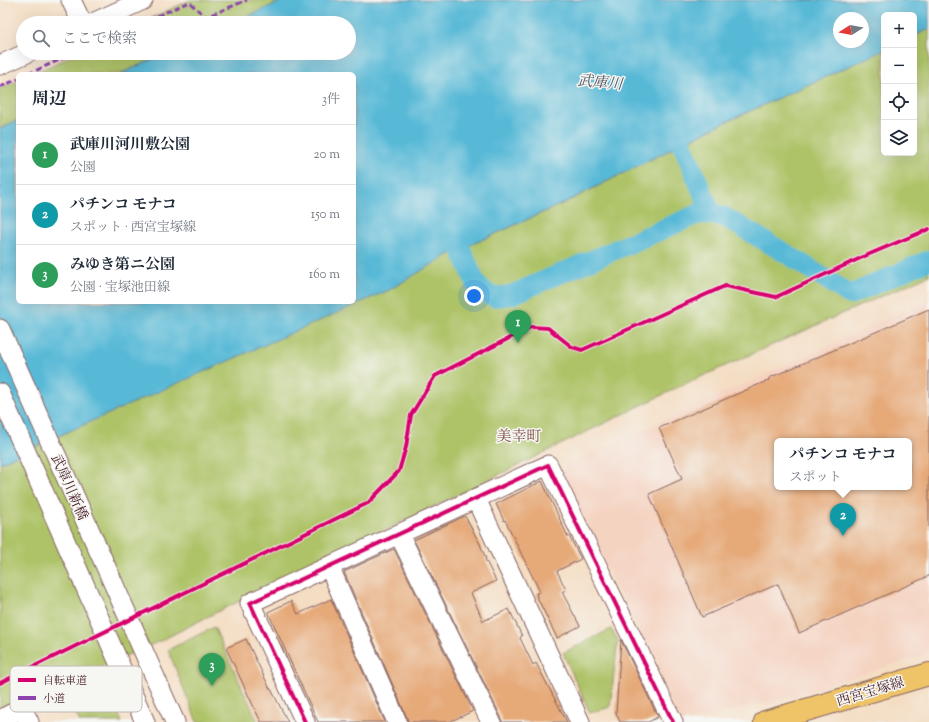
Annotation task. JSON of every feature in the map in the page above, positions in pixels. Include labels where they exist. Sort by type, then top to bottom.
[{"type":"main road","name":"西宮宝塚線","points":[[765,722],[929,674]]},
{"type":"street","points":[[71,0],[79,16]]},
{"type":"street","points":[[109,16],[144,0]]},
{"type":"street","points":[[0,65],[16,58]]},
{"type":"street","name":"武庫川新橋","points":[[0,329],[175,722]]},
{"type":"street","name":"武庫川新橋","points":[[0,393],[122,666]]},
{"type":"street","points":[[305,722],[250,603],[548,465],[673,722]]},
{"type":"street","points":[[476,498],[580,722]]},
{"type":"street","points":[[400,534],[491,722]]},
{"type":"street","points":[[329,566],[397,722]]},
{"type":"street","points":[[0,720],[15,712]]},
{"type":"street","points":[[24,712],[29,722]]},
{"type":"street","name":"武庫川新橋","points":[[142,712],[146,722]]},
{"type":"shaded area","points":[[929,300],[929,653],[801,694],[681,722],[563,474],[566,465]]},
{"type":"green space","points":[[190,0],[284,0],[249,16],[156,16]]},
{"type":"green space","points":[[929,29],[929,275],[687,383],[160,641],[102,666],[10,666],[10,706],[0,710],[0,463],[350,304],[356,304],[356,301],[448,255],[566,202],[717,126],[881,51],[881,156],[917,156],[917,35]]},
{"type":"green space","points":[[62,60],[151,60],[124,72],[37,72]]},
{"type":"green space","points":[[16,82],[16,121],[0,129],[0,89]]},
{"type":"green space","points":[[214,627],[258,722],[197,722],[168,650]]},
{"type":"green space","points":[[611,629],[618,640],[610,707],[590,713],[563,653]]},
{"type":"green space","points":[[75,712],[118,712],[122,722],[80,722]]},
{"type":"water","name":"武庫川","points":[[284,0],[929,0],[929,29],[917,35],[917,12],[881,12],[881,51],[717,126],[566,202],[448,255],[389,290],[0,463],[0,129],[16,121],[16,304],[356,304],[356,72],[124,72],[151,60],[356,60],[356,16],[249,16]]},
{"type":"building","points":[[929,309],[929,576],[799,633],[778,584],[702,617],[649,494],[682,479],[659,428],[769,380],[769,378]]},
{"type":"building","points":[[542,481],[568,537],[569,536],[581,559],[557,571],[566,590],[562,592],[580,626],[557,638],[536,595],[536,593],[540,592],[496,504]]},
{"type":"building","points":[[465,516],[480,544],[485,559],[496,581],[471,593],[483,621],[509,609],[522,636],[520,638],[533,665],[536,663],[567,722],[502,722],[501,717],[414,540]]},
{"type":"building","points":[[394,549],[473,711],[449,722],[408,722],[344,572]]},
{"type":"building","points":[[331,599],[385,722],[318,722],[268,612],[291,601],[298,614]]},
{"type":"building","points":[[246,639],[288,722],[261,722],[226,648]]},
{"type":"building","points":[[621,640],[658,717],[648,722],[620,722],[616,713]]},
{"type":"waterway","points":[[673,122],[712,215]]},
{"type":"waterway","points":[[450,224],[477,286],[493,297],[511,295],[698,214],[723,216],[795,259],[850,295],[929,260]]},
{"type":"marked path","points":[[208,16],[247,0]]},
{"type":"marked path","points":[[157,16],[189,2],[205,16]]},
{"type":"marked path","points":[[32,72],[59,60]]},
{"type":"marked path","points":[[0,87],[16,80]]},
{"type":"cycle path","points":[[35,666],[368,503],[399,471],[406,447],[411,415],[435,376],[531,327],[548,328],[572,347],[582,350],[725,286],[776,297],[865,256],[929,229]]},
{"type":"cycle path","points":[[305,722],[250,603],[548,465],[673,722]]},
{"type":"cycle path","points":[[0,683],[10,678]]},
{"type":"place","name":"武庫川河川敷公園","points":[[518,343]]},
{"type":"place","name":"パチンコ モナコ","points":[[843,536]]},
{"type":"place","name":"みゆき第ニ公園","points":[[212,686]]},
{"type":"district","name":"美幸町","points":[[519,436]]}]
